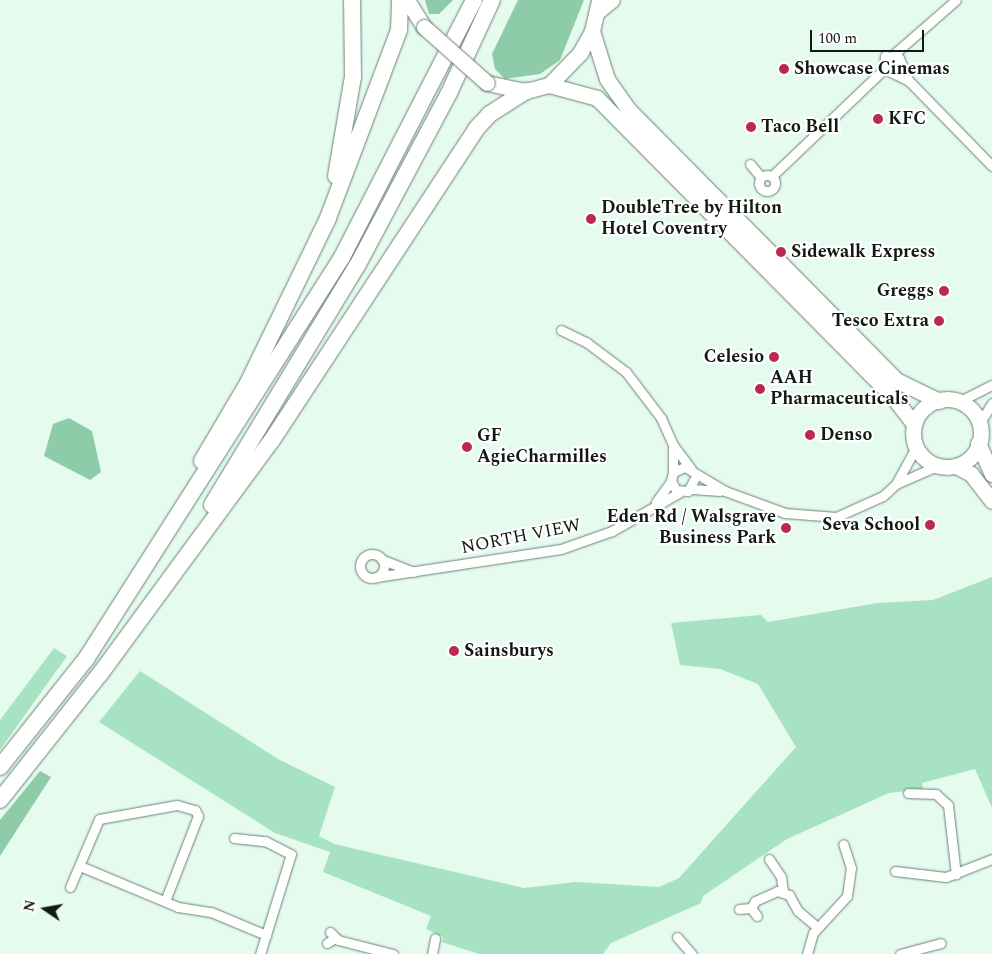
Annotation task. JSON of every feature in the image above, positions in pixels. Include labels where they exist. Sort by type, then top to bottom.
[{"type":"highway","points":[[294,288],[342,152],[353,77],[352,0]]},
{"type":"highway","points":[[86,659],[248,383],[294,288],[358,142],[399,30],[400,0]]},
{"type":"highway","points":[[407,0],[424,27],[487,83],[526,92]]},
{"type":"highway","points":[[0,767],[86,659],[342,257],[474,0]]},
{"type":"highway","points":[[100,674],[192,537],[358,266],[449,93],[492,0]]},
{"type":"highway","points":[[0,800],[100,674],[272,440],[476,129],[490,114],[526,92],[549,85],[572,66],[592,31],[598,6],[612,0]]},
{"type":"highway","points":[[592,31],[607,79],[628,109],[890,374],[910,390],[939,401],[960,401],[979,424],[978,443],[992,474]]},
{"type":"highway","points":[[549,85],[589,93],[604,104],[914,424]]},
{"type":"highway","points":[[939,401],[922,409],[914,424],[916,447],[939,466],[956,466],[967,460],[978,443]]},
{"type":"highway","points":[[956,466],[970,474],[992,501]]},
{"type":"street","points":[[893,72],[910,44],[956,0]]},
{"type":"street","points":[[761,177],[772,176],[884,69],[884,57],[899,60]]},
{"type":"street","points":[[899,60],[910,81],[992,166]]},
{"type":"street","points":[[884,69],[910,81]]},
{"type":"street","points":[[750,164],[761,177]]},
{"type":"street","points":[[761,177],[759,187],[766,191],[775,184],[772,176]]},
{"type":"street","points":[[561,330],[586,342],[626,372],[663,420],[673,445],[693,473],[725,492],[786,513],[817,518],[860,510],[896,484],[939,466]]},
{"type":"street","points":[[960,401],[992,385]]},
{"type":"street","points":[[979,424],[992,403]]},
{"type":"street","points":[[673,445],[672,477],[680,492]]},
{"type":"street","points":[[896,484],[916,447]]},
{"type":"street","points":[[654,504],[672,477],[693,473]]},
{"type":"street","points":[[692,489],[693,473]]},
{"type":"street","points":[[654,504],[680,492],[692,489],[725,492]]},
{"type":"street","name":"NORTH VIEW","points":[[376,577],[561,549],[612,531],[654,504]]},
{"type":"street","points":[[368,554],[383,560],[382,572],[376,577],[364,575],[359,563],[368,554]]},
{"type":"street","name":"NORTH VIEW","points":[[383,560],[415,572]]},
{"type":"street","points":[[908,794],[936,794],[948,805],[956,875]]},
{"type":"street","points":[[70,887],[100,818],[172,804],[195,810],[198,816],[165,901]]},
{"type":"street","points":[[234,838],[264,840],[291,852],[260,954]]},
{"type":"street","points":[[807,954],[817,927],[847,896],[851,868],[843,844]]},
{"type":"street","points":[[769,859],[781,877],[783,892],[817,927]]},
{"type":"street","points":[[895,871],[935,878],[956,875],[992,860]]},
{"type":"street","points":[[80,866],[165,901],[211,912],[266,935]]},
{"type":"street","points":[[751,908],[761,895],[783,892]]},
{"type":"street","points":[[739,908],[751,908]]},
{"type":"street","points":[[751,908],[757,916]]},
{"type":"street","points":[[327,944],[333,935],[359,950],[393,954]]},
{"type":"street","points":[[432,954],[434,938]]},
{"type":"street","points":[[677,938],[692,954]]},
{"type":"street","points":[[900,954],[941,944]]},
{"type":"green space","points":[[425,0],[453,0],[439,14],[429,14]]},
{"type":"green space","points":[[518,0],[584,0],[560,60],[540,74],[505,79],[495,69],[492,54]]},
{"type":"green space","points":[[69,418],[92,431],[101,472],[90,480],[44,456],[53,424]]},
{"type":"green space","points":[[992,577],[992,808],[975,769],[922,783],[923,789],[889,793],[787,839],[703,896],[701,903],[611,943],[603,954],[479,954],[442,942],[443,937],[426,929],[431,916],[323,872],[330,852],[275,833],[99,722],[140,671],[278,759],[335,787],[319,836],[334,844],[524,888],[576,882],[659,887],[679,878],[796,747],[758,684],[720,669],[680,665],[671,623],[761,615],[768,622],[877,603],[933,600]]},
{"type":"green space","points":[[54,648],[67,656],[0,750],[0,720]]},
{"type":"green space","points":[[40,771],[51,777],[0,856],[0,820]]},
{"type":"place","name":"Showcase Cinemas","points":[[784,69]]},
{"type":"place","name":"KFC","points":[[878,119]]},
{"type":"place","name":"Taco Bell","points":[[751,127]]},
{"type":"place","name":"DoubleTree by Hilton Hotel Coventry","points":[[591,219]]},
{"type":"place","name":"Sidewalk Express","points":[[781,252]]},
{"type":"place","name":"Greggs","points":[[944,291]]},
{"type":"place","name":"Tesco Extra","points":[[939,321]]},
{"type":"place","name":"Celesio","points":[[774,357]]},
{"type":"place","name":"AAH Pharmaceuticals","points":[[760,389]]},
{"type":"place","name":"Denso","points":[[810,435]]},
{"type":"place","name":"GF AgieCharmilles","points":[[467,447]]},
{"type":"place","name":"Seva School","points":[[930,525]]},
{"type":"place","name":"Eden Rd / Walsgrave Business Park","points":[[786,528]]},
{"type":"place","name":"Sainsburys","points":[[454,651]]}]
